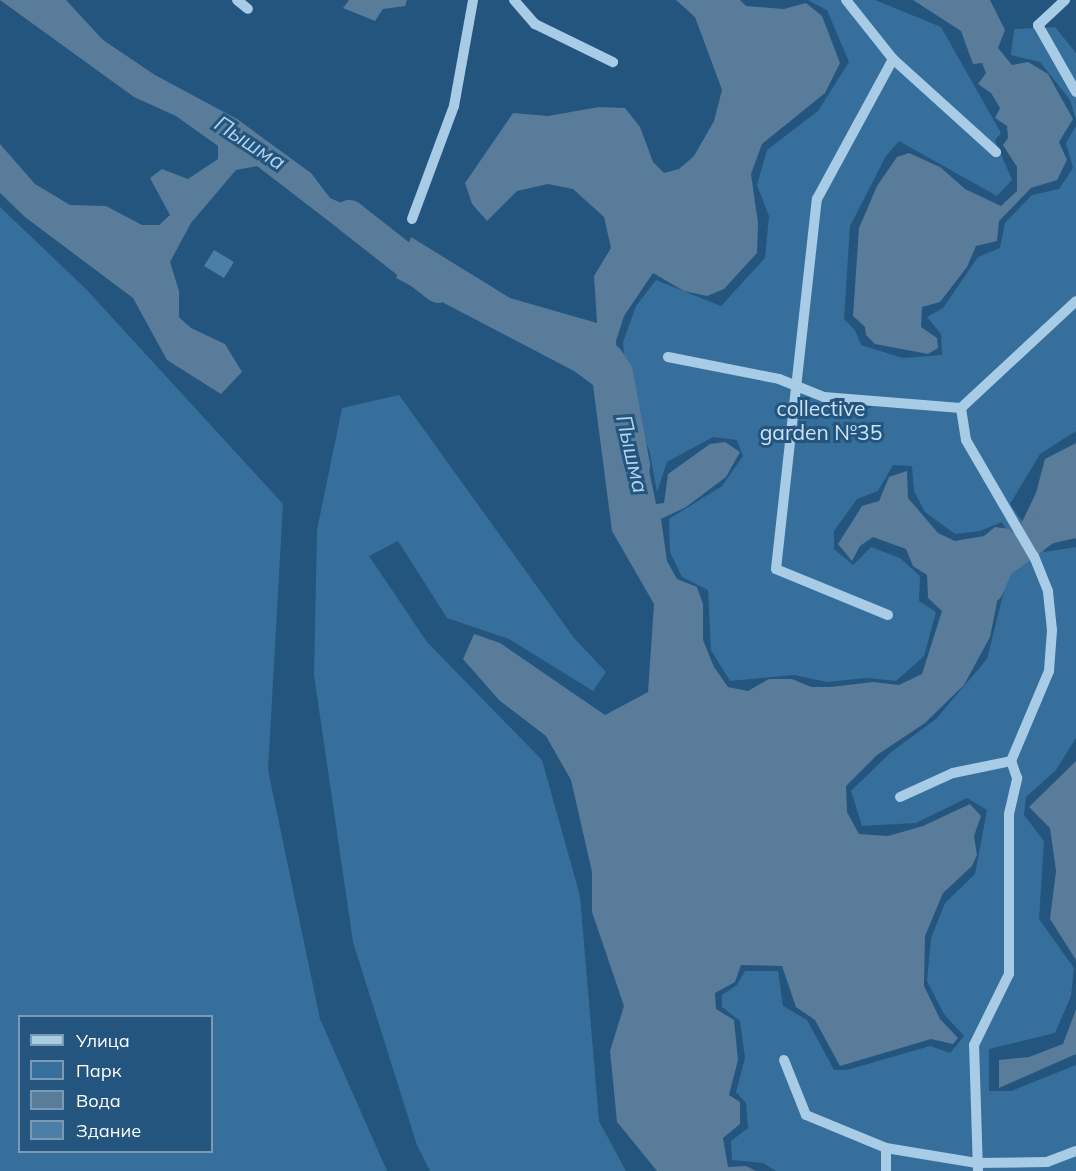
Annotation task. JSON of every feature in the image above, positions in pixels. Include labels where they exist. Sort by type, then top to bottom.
[{"type":"street","points":[[237,0],[248,9]]},
{"type":"street","points":[[412,219],[454,106],[473,0]]},
{"type":"street","points":[[514,0],[535,24],[613,62]]},
{"type":"street","points":[[846,0],[893,59],[996,152]]},
{"type":"street","points":[[1065,0],[1038,25],[1076,92]]},
{"type":"street","points":[[888,615],[776,569],[817,199],[893,59]]},
{"type":"street","points":[[668,357],[779,379],[796,388],[824,397],[961,408],[1076,301]]},
{"type":"street","points":[[961,408],[966,440],[1034,557],[1048,591],[1052,630],[1049,671],[1011,761],[1017,778],[1009,814],[1010,974],[974,1045],[978,1167]]},
{"type":"street","points":[[900,798],[953,773],[1011,761]]},
{"type":"street","points":[[784,1060],[806,1114],[886,1148],[978,1167],[1047,1162],[1076,1151]]},
{"type":"street","points":[[886,1148],[886,1171]]},
{"type":"green space","name":"collective garden №35","points":[[808,0],[875,0],[941,27],[1001,133],[995,140],[1012,180],[997,196],[899,141],[886,156],[850,226],[844,319],[855,330],[861,345],[903,358],[942,355],[941,334],[927,317],[943,308],[978,257],[1000,248],[1005,223],[1032,195],[1059,189],[1073,168],[1066,143],[1076,126],[1076,431],[1040,454],[1010,504],[1044,552],[1076,547],[1076,738],[1056,770],[1026,797],[1024,815],[1044,841],[1039,919],[1074,968],[1071,996],[1055,1033],[989,1049],[989,1091],[1011,1091],[1076,1065],[1076,1171],[776,1171],[763,1163],[732,1160],[731,1141],[748,1128],[746,1103],[736,1092],[745,1058],[740,1021],[722,1007],[722,995],[737,985],[745,971],[778,971],[783,1006],[807,1020],[834,1070],[847,1070],[930,1046],[950,1053],[964,1036],[944,1014],[927,981],[931,938],[945,903],[975,874],[987,810],[967,798],[916,823],[862,826],[851,791],[890,753],[936,719],[987,659],[1008,575],[1021,554],[1002,522],[980,531],[955,534],[925,512],[914,491],[912,466],[893,465],[878,491],[857,499],[834,531],[834,549],[853,565],[871,547],[900,558],[920,576],[919,601],[936,612],[924,656],[896,681],[867,678],[827,682],[794,675],[730,681],[711,650],[708,590],[682,577],[670,552],[669,519],[722,486],[743,456],[737,440],[713,437],[667,462],[657,492],[649,449],[628,414],[623,342],[636,306],[656,280],[721,306],[765,258],[769,216],[757,185],[767,150],[818,111],[849,62],[827,10]]},
{"type":"green space","points":[[1055,27],[1076,53],[1076,120],[1070,100],[1040,62],[1011,55],[1014,29]]},
{"type":"green space","points":[[0,207],[86,289],[283,504],[268,770],[320,1019],[387,1171],[0,1171]]},
{"type":"green space","points":[[399,395],[574,638],[606,672],[593,691],[509,639],[447,618],[398,541],[369,556],[427,642],[542,760],[580,896],[599,1121],[626,1171],[430,1171],[417,1145],[353,942],[314,675],[317,530],[342,408]]},
{"type":"water","points":[[0,0],[66,0],[103,40],[155,75],[237,119],[311,173],[330,198],[360,211],[393,235],[374,256],[257,166],[236,170],[191,223],[170,262],[179,291],[179,317],[191,328],[225,344],[242,372],[221,394],[167,360],[133,298],[25,217],[0,193],[0,144],[35,184],[70,205],[106,206],[142,225],[159,225],[170,215],[150,178],[162,169],[188,179],[218,159],[218,146],[176,116],[134,97]]},
{"type":"water","points":[[349,0],[407,0],[405,6],[383,9],[375,21],[343,8]]},
{"type":"water","points":[[676,0],[740,0],[746,6],[784,9],[806,3],[822,16],[840,63],[825,93],[762,144],[751,174],[758,223],[757,253],[724,289],[707,296],[684,291],[653,273],[624,316],[616,341],[622,420],[645,451],[656,504],[664,503],[668,474],[710,444],[725,442],[740,452],[726,477],[686,507],[661,519],[667,561],[677,579],[697,587],[703,604],[703,640],[714,667],[728,687],[748,691],[769,679],[792,679],[811,687],[873,682],[899,685],[922,674],[942,611],[928,598],[927,575],[913,566],[906,549],[873,537],[860,546],[852,561],[838,544],[862,506],[879,501],[889,477],[907,471],[908,498],[938,533],[955,541],[984,536],[995,527],[1010,529],[1017,543],[999,592],[990,637],[964,685],[925,723],[877,755],[846,786],[847,812],[859,834],[888,836],[923,826],[970,804],[981,816],[974,836],[977,855],[972,866],[943,893],[925,936],[924,986],[940,1019],[958,1038],[953,1044],[931,1039],[840,1066],[815,1020],[796,1007],[782,966],[741,965],[735,982],[715,993],[716,1009],[734,1020],[738,1060],[729,1095],[740,1102],[740,1124],[723,1138],[728,1167],[746,1166],[756,1171],[657,1171],[617,1122],[610,1051],[624,1006],[592,912],[592,872],[571,780],[546,736],[499,700],[463,659],[474,634],[500,643],[605,715],[648,692],[654,604],[612,531],[593,385],[574,371],[396,278],[411,237],[510,298],[597,323],[594,276],[611,248],[604,217],[573,189],[548,184],[517,191],[487,221],[472,204],[465,183],[513,113],[548,116],[599,107],[625,108],[640,127],[653,162],[664,173],[679,169],[694,156],[714,121],[722,90],[695,17]]},
{"type":"water","points":[[913,0],[990,0],[1005,30],[998,48],[1012,65],[1028,62],[1048,74],[1073,119],[1059,142],[1067,160],[1057,180],[1031,188],[999,221],[997,241],[976,246],[967,267],[940,302],[922,307],[921,327],[937,338],[938,348],[928,354],[875,344],[866,335],[865,327],[853,316],[859,228],[877,186],[897,157],[909,153],[940,167],[965,189],[1001,206],[1017,191],[1017,167],[1003,145],[1008,138],[1007,126],[995,118],[1000,108],[991,93],[978,84],[986,73],[982,63],[973,64],[961,31]]},
{"type":"water","points":[[1076,443],[1076,538],[1041,546],[1021,524],[1036,493],[1045,459]]},
{"type":"water","points":[[1076,761],[1076,960],[1050,919],[1056,871],[1050,828],[1029,807]]},
{"type":"water","points":[[1076,1009],[1076,1054],[999,1088],[999,1060],[1029,1057],[1063,1044]]},
{"type":"building","points":[[214,250],[234,262],[224,278],[204,266]]},
{"type":"waterway","name":"Пышма","points":[[349,216],[438,286]]},
{"type":"waterway","name":"Пышма","points":[[607,359],[616,373],[633,465]]},
{"type":"waterway","name":"Пышма","points":[[987,587],[997,563],[1050,524],[1076,513]]}]
